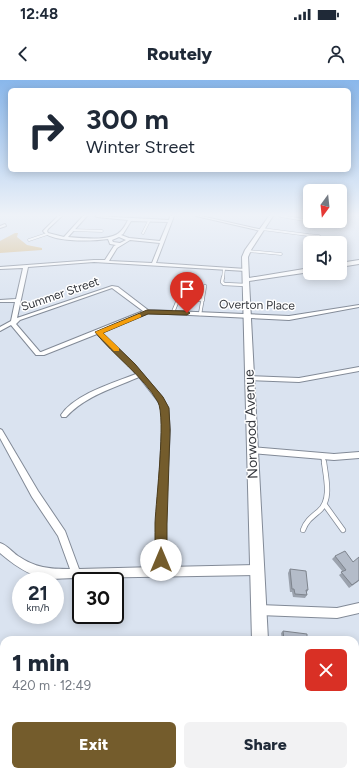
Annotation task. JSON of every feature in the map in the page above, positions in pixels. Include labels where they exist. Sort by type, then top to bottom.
[{"type":"street","points":[[106,262],[110,248]]},
{"type":"street","points":[[153,265],[159,248]]},
{"type":"street","name":"Norwood Avenue","points":[[247,251],[245,257],[260,636]]},
{"type":"street","points":[[0,268],[94,261],[246,270]]},
{"type":"street","points":[[347,264],[359,262]]},
{"type":"street","points":[[26,266],[13,324],[39,354],[44,354],[147,312]]},
{"type":"street","points":[[246,282],[303,271]]},
{"type":"street","name":"Summer Street","points":[[0,329],[13,322],[113,287],[147,312]]},
{"type":"street","points":[[0,301],[18,300]]},
{"type":"street","name":"Overton Place","points":[[147,312],[295,317],[359,306]]},
{"type":"street","points":[[98,332],[129,362],[160,399],[166,413],[161,524],[162,572]]},
{"type":"street","points":[[250,378],[299,380],[359,368]]},
{"type":"street","points":[[64,415],[77,403],[139,375]]},
{"type":"street","points":[[0,432],[35,494],[62,534],[76,572]]},
{"type":"street","points":[[252,450],[323,457],[359,455]]},
{"type":"street","points":[[0,547],[16,560],[38,572],[72,575]]},
{"type":"street","points":[[124,573],[257,570]]},
{"type":"street","points":[[258,610],[337,613],[359,608]]},
{"type":"lane","points":[[247,251],[281,254]]},
{"type":"lane","points":[[224,269],[222,282],[224,284],[246,282]]},
{"type":"lane","points":[[200,314],[205,286]]},
{"type":"lane","points":[[173,312],[178,300],[183,298],[203,300]]},
{"type":"lane","points":[[303,530],[305,521],[325,505],[327,497],[323,457]]},
{"type":"lane","points":[[325,505],[343,530]]},
{"type":"shaded area","points":[[0,248],[42,248],[42,250],[0,253]]},
{"type":"building","points":[[345,551],[353,562],[359,557],[359,580],[352,585],[341,572],[346,570],[335,556]]},
{"type":"building","points":[[290,569],[306,571],[308,590],[306,590],[307,595],[295,594],[294,589],[292,589]]},
{"type":"building","points":[[283,631],[307,634],[307,636],[284,636]]},
{"type":"slow traffic","points":[[117,350],[98,332],[139,316]]},
{"type":"route","points":[[161,560],[161,524],[166,430],[165,408],[160,399],[132,365],[98,332],[147,312],[156,311],[187,313]]}]
